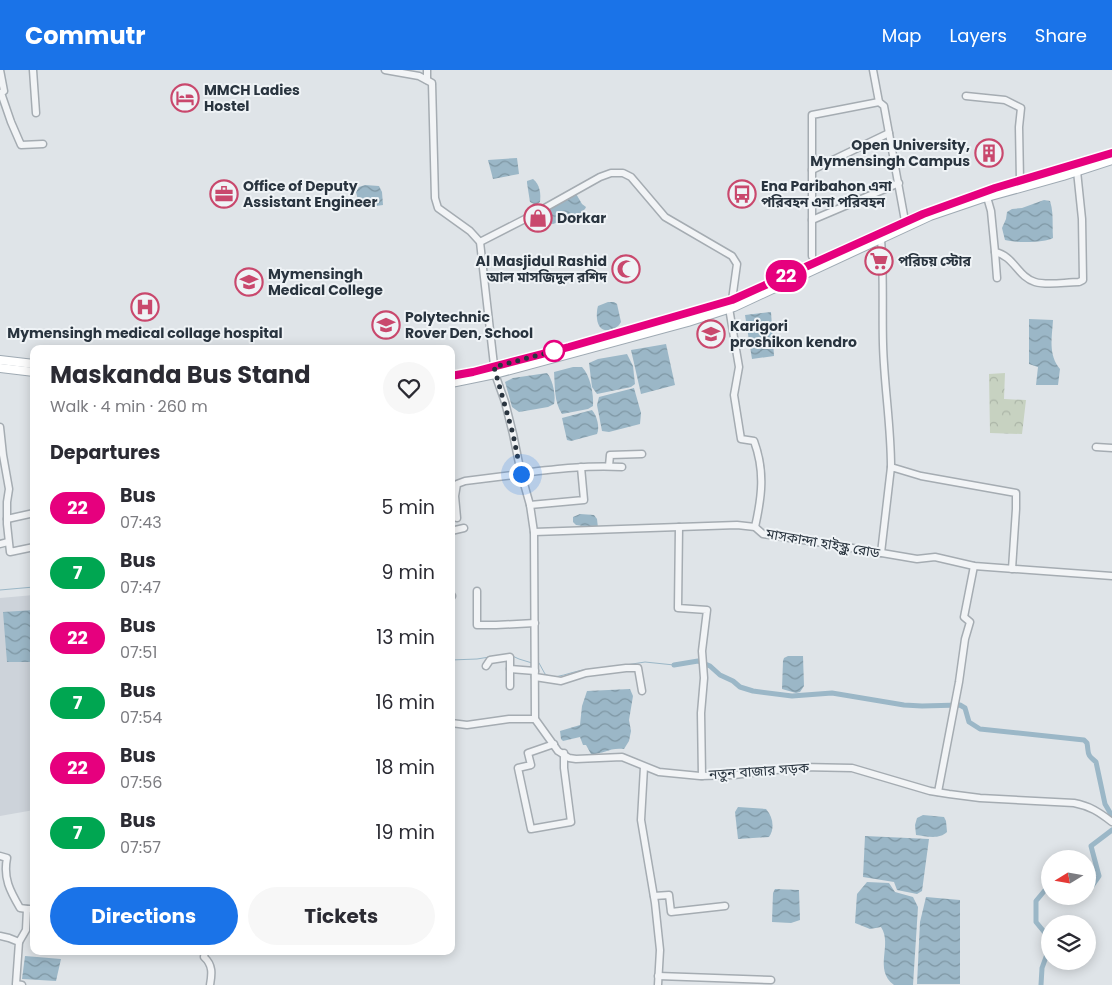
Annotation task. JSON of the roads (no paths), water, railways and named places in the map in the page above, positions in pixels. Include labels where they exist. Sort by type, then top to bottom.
[{"type":"main road","points":[[455,376],[494,371],[569,347],[732,300],[905,221],[995,188],[1112,153]]},
{"type":"main road","points":[[455,382],[688,322],[728,308],[881,240],[930,216],[986,197],[1112,160]]},
{"type":"main road","points":[[0,360],[30,364]]},
{"type":"main road","points":[[0,368],[30,372]]},
{"type":"street","points":[[0,70],[4,91],[2,93],[21,145],[43,144]]},
{"type":"street","points":[[33,70],[36,113]]},
{"type":"street","points":[[385,70],[419,76],[432,83],[435,198],[438,208],[470,231],[480,242],[494,371],[507,410],[530,505],[534,532],[536,719],[509,719],[467,725],[455,724]]},
{"type":"street","points":[[427,70],[427,80]]},
{"type":"street","points":[[873,70],[879,102],[884,106],[905,221]]},
{"type":"street","points":[[966,96],[1005,100],[1021,108],[1019,127],[1020,181]]},
{"type":"street","points":[[812,256],[812,115],[879,102]]},
{"type":"street","points":[[812,170],[889,133]]},
{"type":"street","points":[[995,252],[1004,254],[1024,276],[1034,282],[1071,282],[1083,280],[1082,219],[1077,171]]},
{"type":"street","points":[[480,242],[600,177],[611,173],[623,172],[631,177],[665,217],[732,256],[737,264],[732,300]]},
{"type":"street","points":[[812,220],[899,183]]},
{"type":"street","points":[[986,197],[991,211],[997,278]]},
{"type":"street","points":[[881,240],[884,266],[883,346],[891,443],[891,467],[881,553]]},
{"type":"street","points":[[728,308],[738,367],[734,395],[741,439],[754,441],[760,457],[761,500],[755,527]]},
{"type":"street","points":[[0,427],[9,489],[7,519],[10,552],[30,548]]},
{"type":"street","points":[[1096,447],[1112,448]]},
{"type":"street","points":[[610,466],[610,456],[642,454]]},
{"type":"street","points":[[530,505],[584,500],[581,467]]},
{"type":"street","points":[[457,518],[455,496],[457,484],[465,481],[581,467],[622,467]]},
{"type":"street","points":[[891,467],[921,476],[1016,493],[1012,569]]},
{"type":"street","points":[[7,519],[30,514]]},
{"type":"street","name":"মাসকান্দা হাইস্কুল রোড","points":[[534,532],[737,525],[755,527],[763,534],[916,559],[935,557],[974,566],[1112,576]]},
{"type":"street","points":[[455,530],[464,528]]},
{"type":"street","points":[[679,528],[678,608],[707,610],[702,651],[704,678],[701,713],[702,776]]},
{"type":"street","points":[[0,544],[8,542]]},
{"type":"street","points":[[938,792],[958,688],[965,639],[970,622],[964,617],[974,566]]},
{"type":"street","points":[[477,591],[477,625],[535,622]]},
{"type":"street","points":[[486,666],[490,660],[510,657],[510,686]]},
{"type":"street","points":[[510,669],[560,681],[586,673],[638,668],[642,691]]},
{"type":"street","name":"নতুন বাজার সড়ক","points":[[536,719],[558,750],[570,758],[622,757],[658,772],[702,776],[734,775],[801,766],[852,768],[938,792],[980,798],[1087,805],[1112,822]]},
{"type":"street","points":[[554,744],[528,753],[531,765],[518,768],[531,829],[571,822],[564,768],[564,753]]},
{"type":"street","points":[[644,766],[641,820],[654,896],[660,950],[658,985]]},
{"type":"street","points":[[0,856],[7,858],[5,872],[11,892],[20,908],[30,909],[26,930],[19,942],[16,984],[22,985]]},
{"type":"street","points":[[654,896],[669,895],[671,912],[725,906]]},
{"type":"street","points":[[0,936],[19,942]]},
{"type":"street","points":[[205,955],[211,970],[210,985]]},
{"type":"street","points":[[658,976],[771,980]]},
{"type":"water","points":[[517,158],[519,174],[493,179],[488,160]]},
{"type":"water","points":[[533,179],[540,192],[540,202],[536,205],[530,202],[527,183],[527,181]]},
{"type":"water","points":[[365,185],[379,186],[382,192],[383,205],[368,206],[359,204],[356,192],[359,187]]},
{"type":"water","points":[[575,192],[586,207],[585,209],[578,215],[553,224],[549,223],[543,211]]},
{"type":"water","points":[[1044,200],[1050,201],[1053,238],[1030,242],[1005,240],[1002,228],[1007,212]]},
{"type":"water","points":[[608,302],[617,304],[621,322],[617,327],[607,330],[598,324],[597,315],[598,306]]},
{"type":"water","points":[[771,312],[774,356],[752,359],[745,315]]},
{"type":"water","points":[[1029,319],[1053,320],[1052,352],[1060,369],[1058,385],[1036,385],[1038,367],[1029,364]]},
{"type":"water","points":[[666,344],[675,385],[641,394],[631,350]]},
{"type":"water","points":[[627,354],[633,366],[635,384],[631,387],[597,394],[592,387],[589,363],[598,359]]},
{"type":"water","points":[[573,367],[582,367],[585,370],[592,390],[593,406],[588,409],[562,414],[556,399],[554,372]]},
{"type":"water","points":[[547,373],[554,388],[554,404],[548,407],[519,412],[512,407],[505,382],[513,378]]},
{"type":"water","points":[[634,388],[641,413],[640,424],[609,432],[602,431],[597,405],[599,397]]},
{"type":"water","points":[[592,410],[598,422],[597,434],[571,441],[567,440],[562,418]]},
{"type":"water","points":[[580,514],[594,515],[597,519],[598,528],[576,525],[573,522],[573,517]]},
{"type":"water","points":[[30,610],[30,662],[7,662],[3,612]]},
{"type":"water","points":[[788,656],[803,656],[804,686],[800,692],[796,693],[782,689],[783,661]]},
{"type":"water","points":[[630,689],[633,696],[629,720],[631,731],[629,741],[624,749],[591,754],[586,745],[583,745],[580,737],[563,741],[561,739],[560,731],[580,725],[582,706],[587,691]]},
{"type":"water","points":[[738,807],[766,809],[772,823],[769,837],[738,839],[735,812]]},
{"type":"water","points":[[923,815],[944,817],[947,832],[936,837],[916,835],[915,825],[917,818]]},
{"type":"water","points":[[865,836],[929,839],[922,891],[917,894],[897,890],[894,882],[863,877]]},
{"type":"water","points":[[867,882],[889,883],[895,892],[913,897],[918,907],[913,985],[894,985],[888,979],[884,964],[885,941],[881,927],[870,929],[855,923],[857,894]]},
{"type":"water","points":[[775,889],[799,890],[800,920],[791,923],[772,922],[773,893]]},
{"type":"water","points":[[926,897],[960,900],[960,984],[917,984],[920,922]]},
{"type":"water","points":[[25,956],[61,959],[56,981],[22,979]]},
{"type":"waterway","points":[[0,590],[30,587]]},
{"type":"waterway","points":[[455,660],[477,659],[508,654],[532,663]]},
{"type":"waterway","points":[[674,665],[698,661],[710,666],[720,675],[733,681],[740,687],[753,691],[792,696],[832,693],[904,705],[960,705],[965,708],[969,722],[980,729],[1084,740],[1087,743],[1089,755],[1096,762],[1105,804],[1112,816]]},
{"type":"waterway","points":[[626,665],[645,662],[674,665]]},
{"type":"waterway","points":[[539,663],[545,674],[549,676]]},
{"type":"waterway","points":[[555,677],[590,669]]},
{"type":"waterway","points":[[1092,850],[1091,846],[1112,830]]},
{"type":"waterway","points":[[1096,865],[1099,876],[1096,880]]},
{"type":"waterway","points":[[1041,895],[1036,901],[1036,922],[1041,928]]},
{"type":"waterway","points":[[1041,985],[1042,970]]},
{"type":"place","name":"MMCH Ladies Hostel","points":[[185,98]]},
{"type":"place","name":"Open University, Mymensingh Campus","points":[[989,153]]},
{"type":"place","name":"Office of Deputy Assistant Engineer","points":[[224,194]]},
{"type":"place","name":"Ena Paribahon এনা পরিবহন এনা পরিবহন","points":[[742,194]]},
{"type":"place","name":"Dorkar","points":[[538,218]]},
{"type":"place","name":"পরিচয় স্টোর","points":[[879,261]]},
{"type":"place","name":"Al Masjidul Rashid আল মাসজিদুল রশিদ","points":[[626,269]]},
{"type":"place","name":"Mymensingh Medical College","points":[[249,282]]},
{"type":"place","name":"Mymensingh medical collage hospital","points":[[145,307]]},
{"type":"place","name":"Polytechnic Rover Den, School","points":[[386,325]]},
{"type":"place","name":"Karigori proshikon kendro","points":[[711,334]]}]
